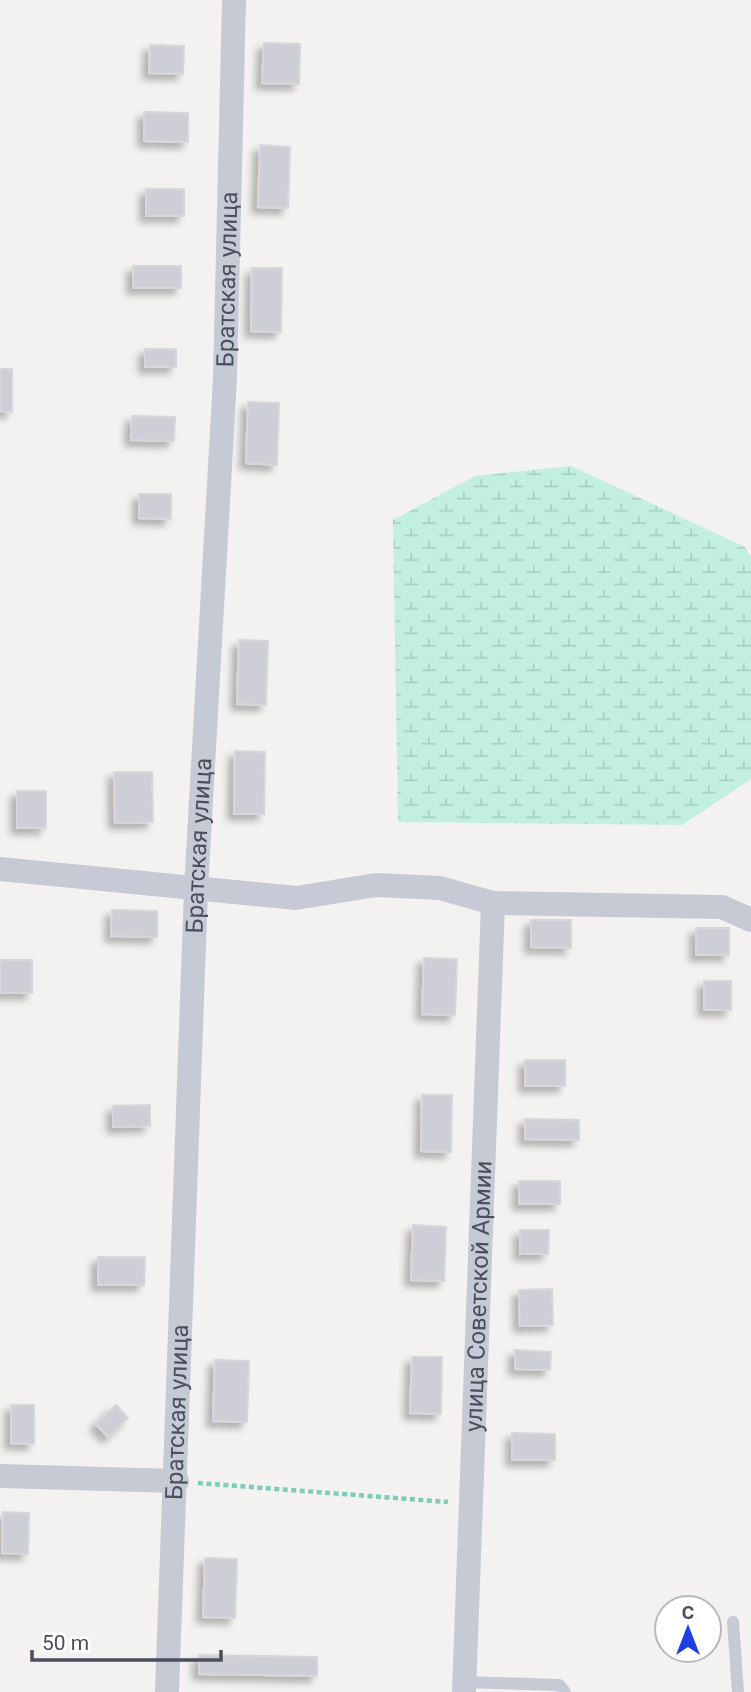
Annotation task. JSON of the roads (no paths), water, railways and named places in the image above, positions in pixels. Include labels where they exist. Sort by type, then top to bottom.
[{"type":"street","name":"Братская улица","points":[[167,1692],[177,1481],[196,889],[225,378],[234,0]]},
{"type":"street","points":[[0,869],[296,898],[376,885],[440,888],[493,903],[722,906],[751,920]]},
{"type":"street","name":"улица Советской Армии","points":[[465,1687],[493,903]]},
{"type":"street","points":[[0,1476],[177,1481]]},
{"type":"lane","points":[[733,1622],[738,1692]]},
{"type":"lane","points":[[465,1687],[559,1685],[565,1692]]}]
